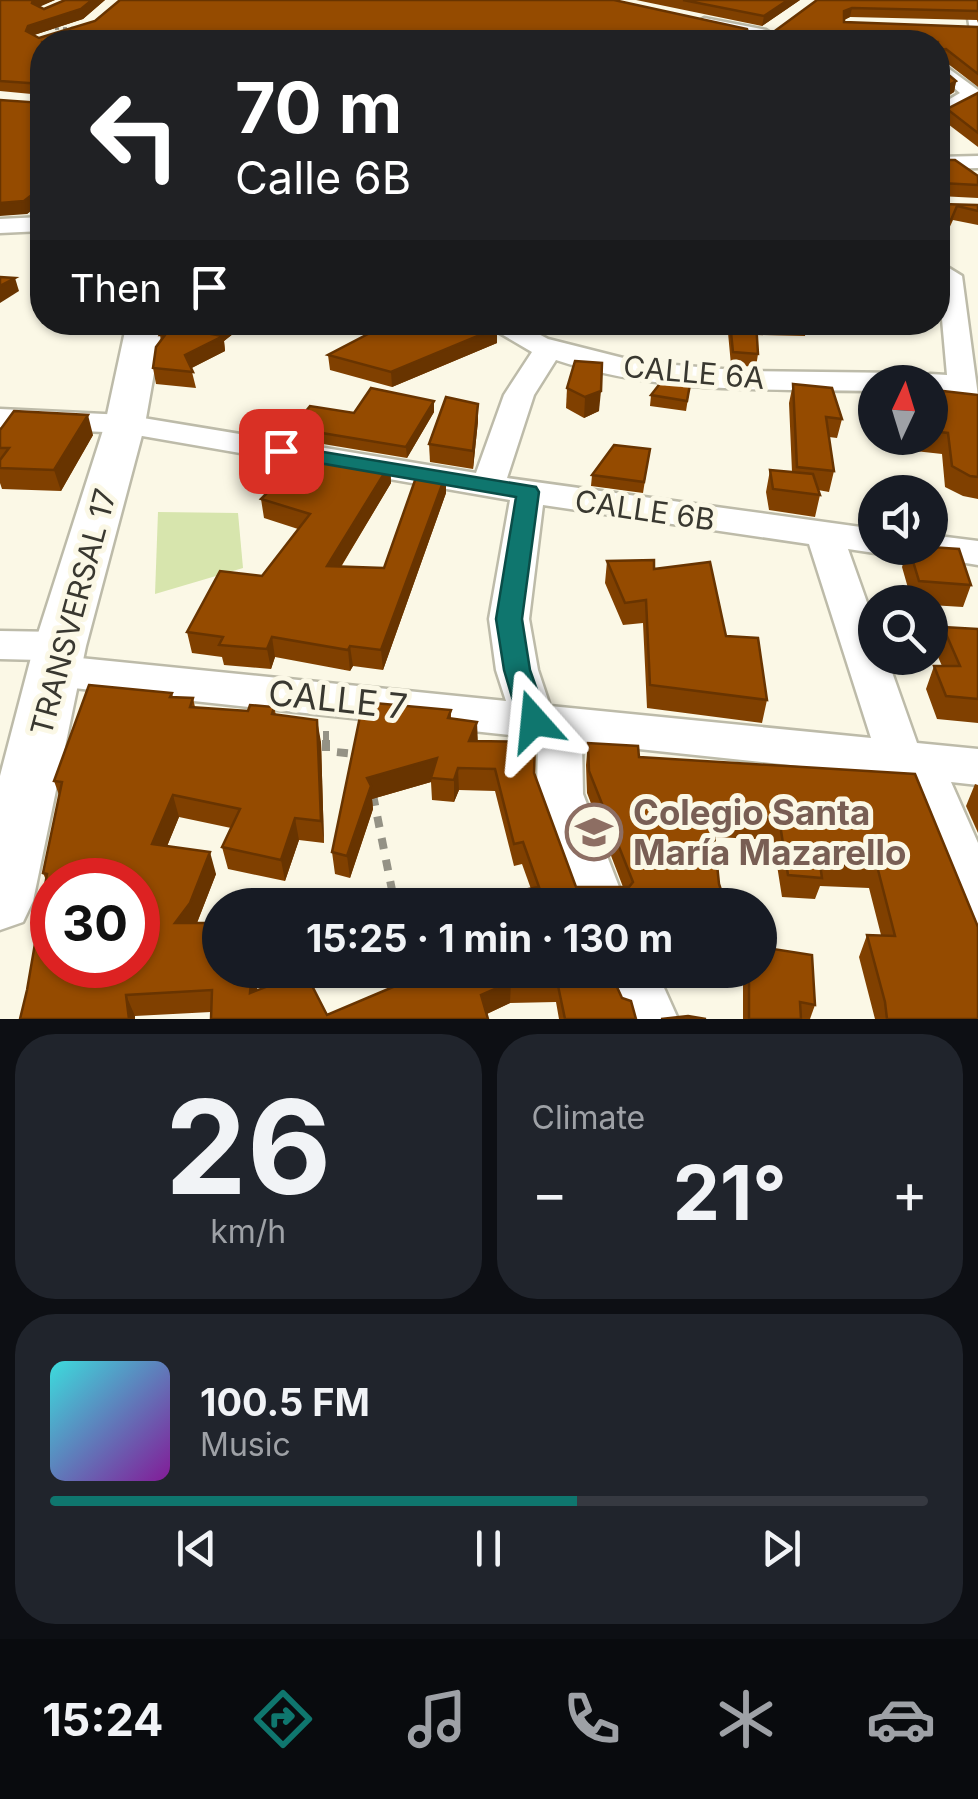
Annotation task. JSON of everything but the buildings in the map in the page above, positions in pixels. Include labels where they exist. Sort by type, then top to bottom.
[{"type":"main road","name":"TRANSVERSAL 17","points":[[0,901],[58,658],[125,424],[142,335]]},
{"type":"street","points":[[972,0],[972,29]]},
{"type":"street","points":[[695,21],[741,30]]},
{"type":"street","points":[[950,68],[978,67]]},
{"type":"street","points":[[950,77],[972,94],[950,107]]},
{"type":"street","points":[[0,226],[30,225]]},
{"type":"street","points":[[950,276],[978,278]]},
{"type":"street","points":[[950,303],[971,386]]},
{"type":"street","name":"CALLE 6A","points":[[519,335],[548,350],[622,368],[700,376],[858,381]]},
{"type":"street","points":[[488,486],[519,395],[548,350]]},
{"type":"street","name":"CALLE 6B","points":[[0,418],[125,424],[488,486],[858,539]]},
{"type":"street","points":[[528,492],[509,619],[517,670],[547,722],[560,794],[594,888]]},
{"type":"street","points":[[825,536],[910,759],[978,901]]},
{"type":"street","points":[[948,549],[978,552]]},
{"type":"street","name":"CALLE 7","points":[[0,645],[58,658],[547,722],[978,767]]},
{"type":"street","points":[[636,988],[650,1019]]},
{"type":"path","points":[[45,30],[74,28]]},
{"type":"path","points":[[326,752],[356,754],[362,768]]},
{"type":"path","points":[[367,782],[379,810],[391,888]]},
{"type":"green space","points":[[158,512],[238,513],[243,568],[155,594]]},
{"type":"place","name":"Colegio Santa María Mazarello","points":[[594,832]]},
{"type":"route","points":[[281,451],[528,492],[509,619],[517,670],[534,721]]}]
